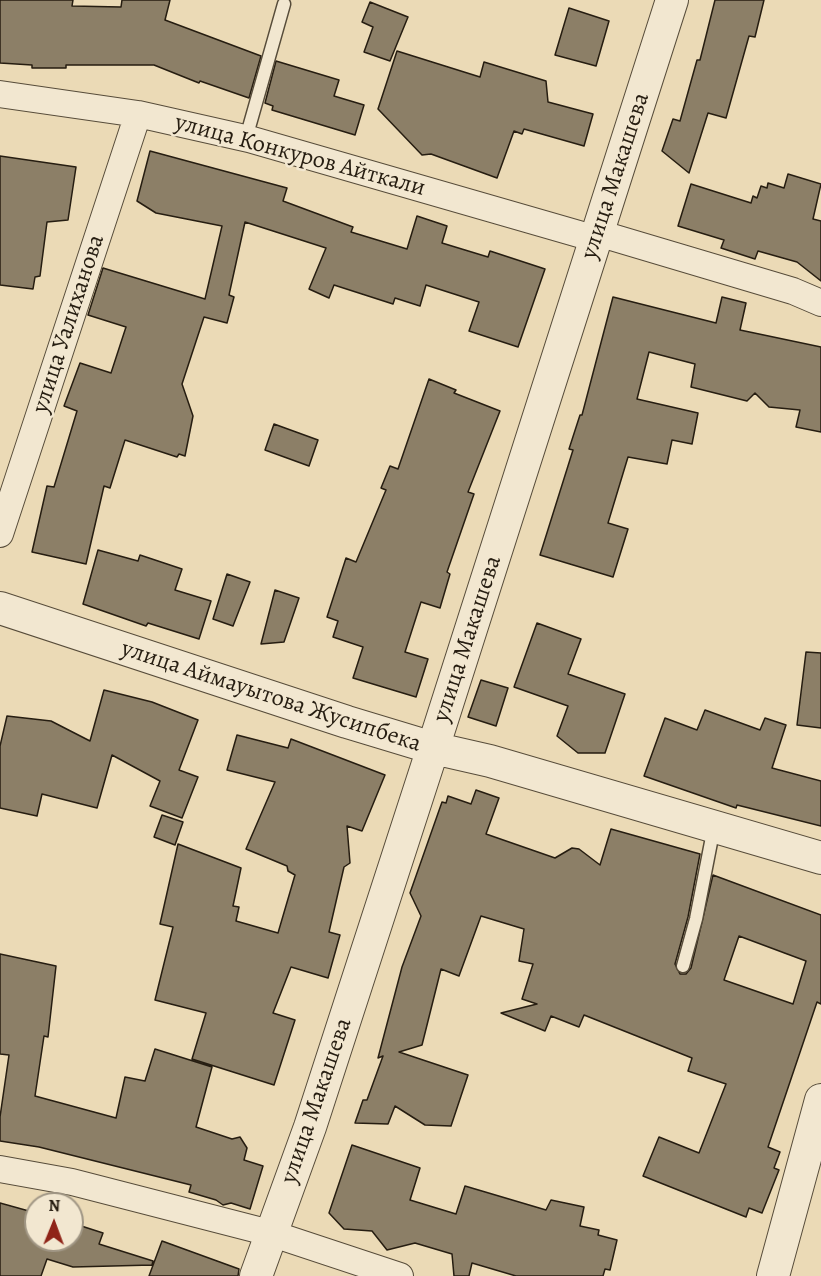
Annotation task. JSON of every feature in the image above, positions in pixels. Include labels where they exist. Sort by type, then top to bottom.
[{"type":"street","name":"улица Макашева","points":[[256,1276],[314,1116],[672,0]]},
{"type":"street","name":"улица Конкуров Айткали","points":[[0,94],[138,114],[246,138],[793,291],[821,303]]},
{"type":"street","name":"улица Уалиханова","points":[[0,534],[138,114]]},
{"type":"street","name":"улица Аймауытова Жусипбека","points":[[0,608],[314,712],[433,748],[490,761],[714,825],[821,858]]},
{"type":"street","points":[[773,1276],[821,1100]]},
{"type":"street","points":[[0,1169],[72,1182],[270,1233],[400,1276]]},
{"type":"lane","points":[[246,138],[284,4]]},
{"type":"lane","points":[[683,966],[696,919],[714,825]]},
{"type":"building","points":[[0,0],[73,0],[72,6],[121,7],[122,0],[170,0],[165,20],[261,56],[249,98],[200,81],[199,83],[154,65],[66,65],[66,68],[32,68],[32,65],[0,63]]},
{"type":"building","points":[[715,0],[764,0],[755,37],[749,36],[726,118],[708,113],[689,173],[662,151],[673,119],[680,121],[697,60],[700,60]]},
{"type":"building","points":[[370,2],[408,17],[390,61],[364,52],[373,27],[362,22]]},
{"type":"building","points":[[569,8],[609,21],[596,66],[555,55]]},
{"type":"building","points":[[397,51],[480,77],[484,62],[546,81],[548,102],[593,114],[584,146],[524,129],[522,134],[514,131],[497,178],[431,154],[422,155],[378,109]]},
{"type":"building","points":[[276,61],[339,80],[334,96],[364,105],[355,135],[272,110],[273,106],[265,103]]},
{"type":"building","points":[[150,151],[287,188],[283,201],[353,227],[351,232],[407,249],[417,216],[447,226],[442,243],[488,257],[490,251],[545,269],[518,347],[469,331],[479,302],[426,285],[420,306],[395,298],[393,304],[334,285],[329,298],[309,289],[326,248],[245,222],[229,295],[234,297],[227,323],[204,317],[182,384],[193,416],[185,456],[179,454],[177,457],[125,440],[110,488],[104,486],[86,564],[32,552],[47,486],[54,487],[77,411],[64,406],[80,363],[111,373],[126,327],[88,315],[103,268],[205,299],[222,226],[156,213],[137,201]]},
{"type":"building","points":[[0,156],[76,167],[68,220],[47,222],[40,276],[35,277],[33,289],[0,285]]},
{"type":"building","points":[[788,174],[821,184],[813,219],[821,221],[821,281],[797,262],[758,251],[755,259],[721,248],[724,240],[678,226],[691,184],[751,203],[753,196],[757,198],[761,186],[767,188],[768,183],[784,188]]},
{"type":"building","points":[[613,297],[716,323],[722,297],[746,303],[740,330],[821,347],[821,432],[796,427],[800,410],[769,407],[755,393],[747,401],[691,387],[695,364],[649,352],[637,399],[698,413],[692,444],[672,440],[667,464],[628,457],[608,523],[628,529],[613,577],[540,555],[573,450],[569,449],[580,415],[582,415]]},
{"type":"building","points":[[429,379],[456,390],[454,393],[500,411],[468,492],[474,494],[447,572],[450,574],[440,608],[421,602],[405,652],[428,659],[416,697],[353,678],[363,647],[333,637],[338,621],[327,617],[346,558],[356,562],[386,490],[381,488],[390,466],[398,469]]},
{"type":"building","points":[[274,424],[318,440],[309,466],[265,450]]},
{"type":"building","points":[[98,550],[138,561],[140,555],[182,569],[175,590],[211,601],[199,639],[148,623],[146,626],[83,604]]},
{"type":"building","points":[[227,574],[250,582],[233,626],[213,619]]},
{"type":"building","points":[[275,590],[299,598],[284,642],[261,644]]},
{"type":"building","points":[[537,623],[581,639],[568,674],[625,694],[605,753],[578,753],[557,736],[568,706],[514,687]]},
{"type":"building","points":[[806,652],[821,653],[821,728],[797,725]]},
{"type":"building","points":[[481,680],[508,688],[496,726],[468,717]]},
{"type":"building","points":[[104,690],[152,702],[198,720],[179,770],[198,777],[182,818],[150,806],[160,781],[112,755],[97,808],[42,794],[37,816],[0,808],[0,746],[7,716],[51,721],[90,741]]},
{"type":"building","points":[[705,710],[760,730],[765,718],[786,725],[772,768],[821,781],[821,826],[737,805],[736,808],[644,776],[665,718],[697,730]]},
{"type":"building","points":[[237,735],[288,748],[291,739],[385,775],[362,831],[347,826],[350,863],[344,867],[329,932],[340,935],[328,978],[291,967],[273,1013],[295,1020],[274,1085],[192,1059],[206,1013],[155,1000],[173,927],[160,924],[178,844],[241,868],[233,906],[239,907],[236,921],[278,933],[295,875],[288,871],[287,866],[246,849],[275,782],[227,770]]},
{"type":"building","points":[[476,790],[499,798],[486,834],[555,858],[572,848],[579,849],[600,865],[611,829],[700,854],[688,917],[675,964],[680,974],[686,974],[691,968],[713,875],[821,915],[821,1004],[817,1002],[768,1147],[780,1152],[774,1168],[779,1170],[762,1213],[749,1208],[746,1217],[643,1176],[659,1137],[699,1153],[726,1084],[688,1071],[692,1058],[584,1015],[579,1027],[551,1016],[545,1031],[501,1013],[537,1004],[522,999],[533,964],[519,961],[524,929],[481,916],[459,976],[441,969],[422,1045],[399,1052],[468,1075],[451,1126],[425,1125],[395,1106],[388,1124],[355,1123],[363,1100],[367,1100],[383,1056],[378,1058],[402,967],[421,916],[410,893],[442,802],[446,803],[448,796],[471,804]],"holes":[[[739,936],[806,961],[793,1004],[724,980]]]},
{"type":"building","points":[[162,815],[183,822],[175,845],[154,837]]},
{"type":"building","points":[[0,954],[56,966],[48,1037],[44,1036],[35,1096],[116,1118],[125,1077],[145,1081],[155,1049],[212,1067],[196,1127],[232,1139],[240,1137],[247,1148],[244,1160],[263,1166],[250,1209],[231,1203],[223,1205],[216,1200],[189,1192],[191,1185],[39,1147],[0,1141],[0,1117],[9,1055],[0,1054]]},
{"type":"building","points":[[352,1145],[420,1168],[410,1200],[456,1214],[465,1186],[546,1210],[551,1200],[584,1207],[580,1226],[599,1230],[598,1235],[617,1240],[610,1270],[605,1269],[603,1276],[516,1276],[472,1263],[469,1276],[454,1276],[452,1254],[415,1243],[387,1250],[372,1231],[344,1229],[329,1213]]},
{"type":"building","points":[[0,1203],[24,1210],[24,1252],[84,1252],[84,1227],[103,1233],[99,1244],[153,1261],[152,1265],[73,1267],[47,1259],[41,1276],[0,1276]]},
{"type":"building","points":[[162,1241],[239,1269],[238,1276],[149,1276]]}]
